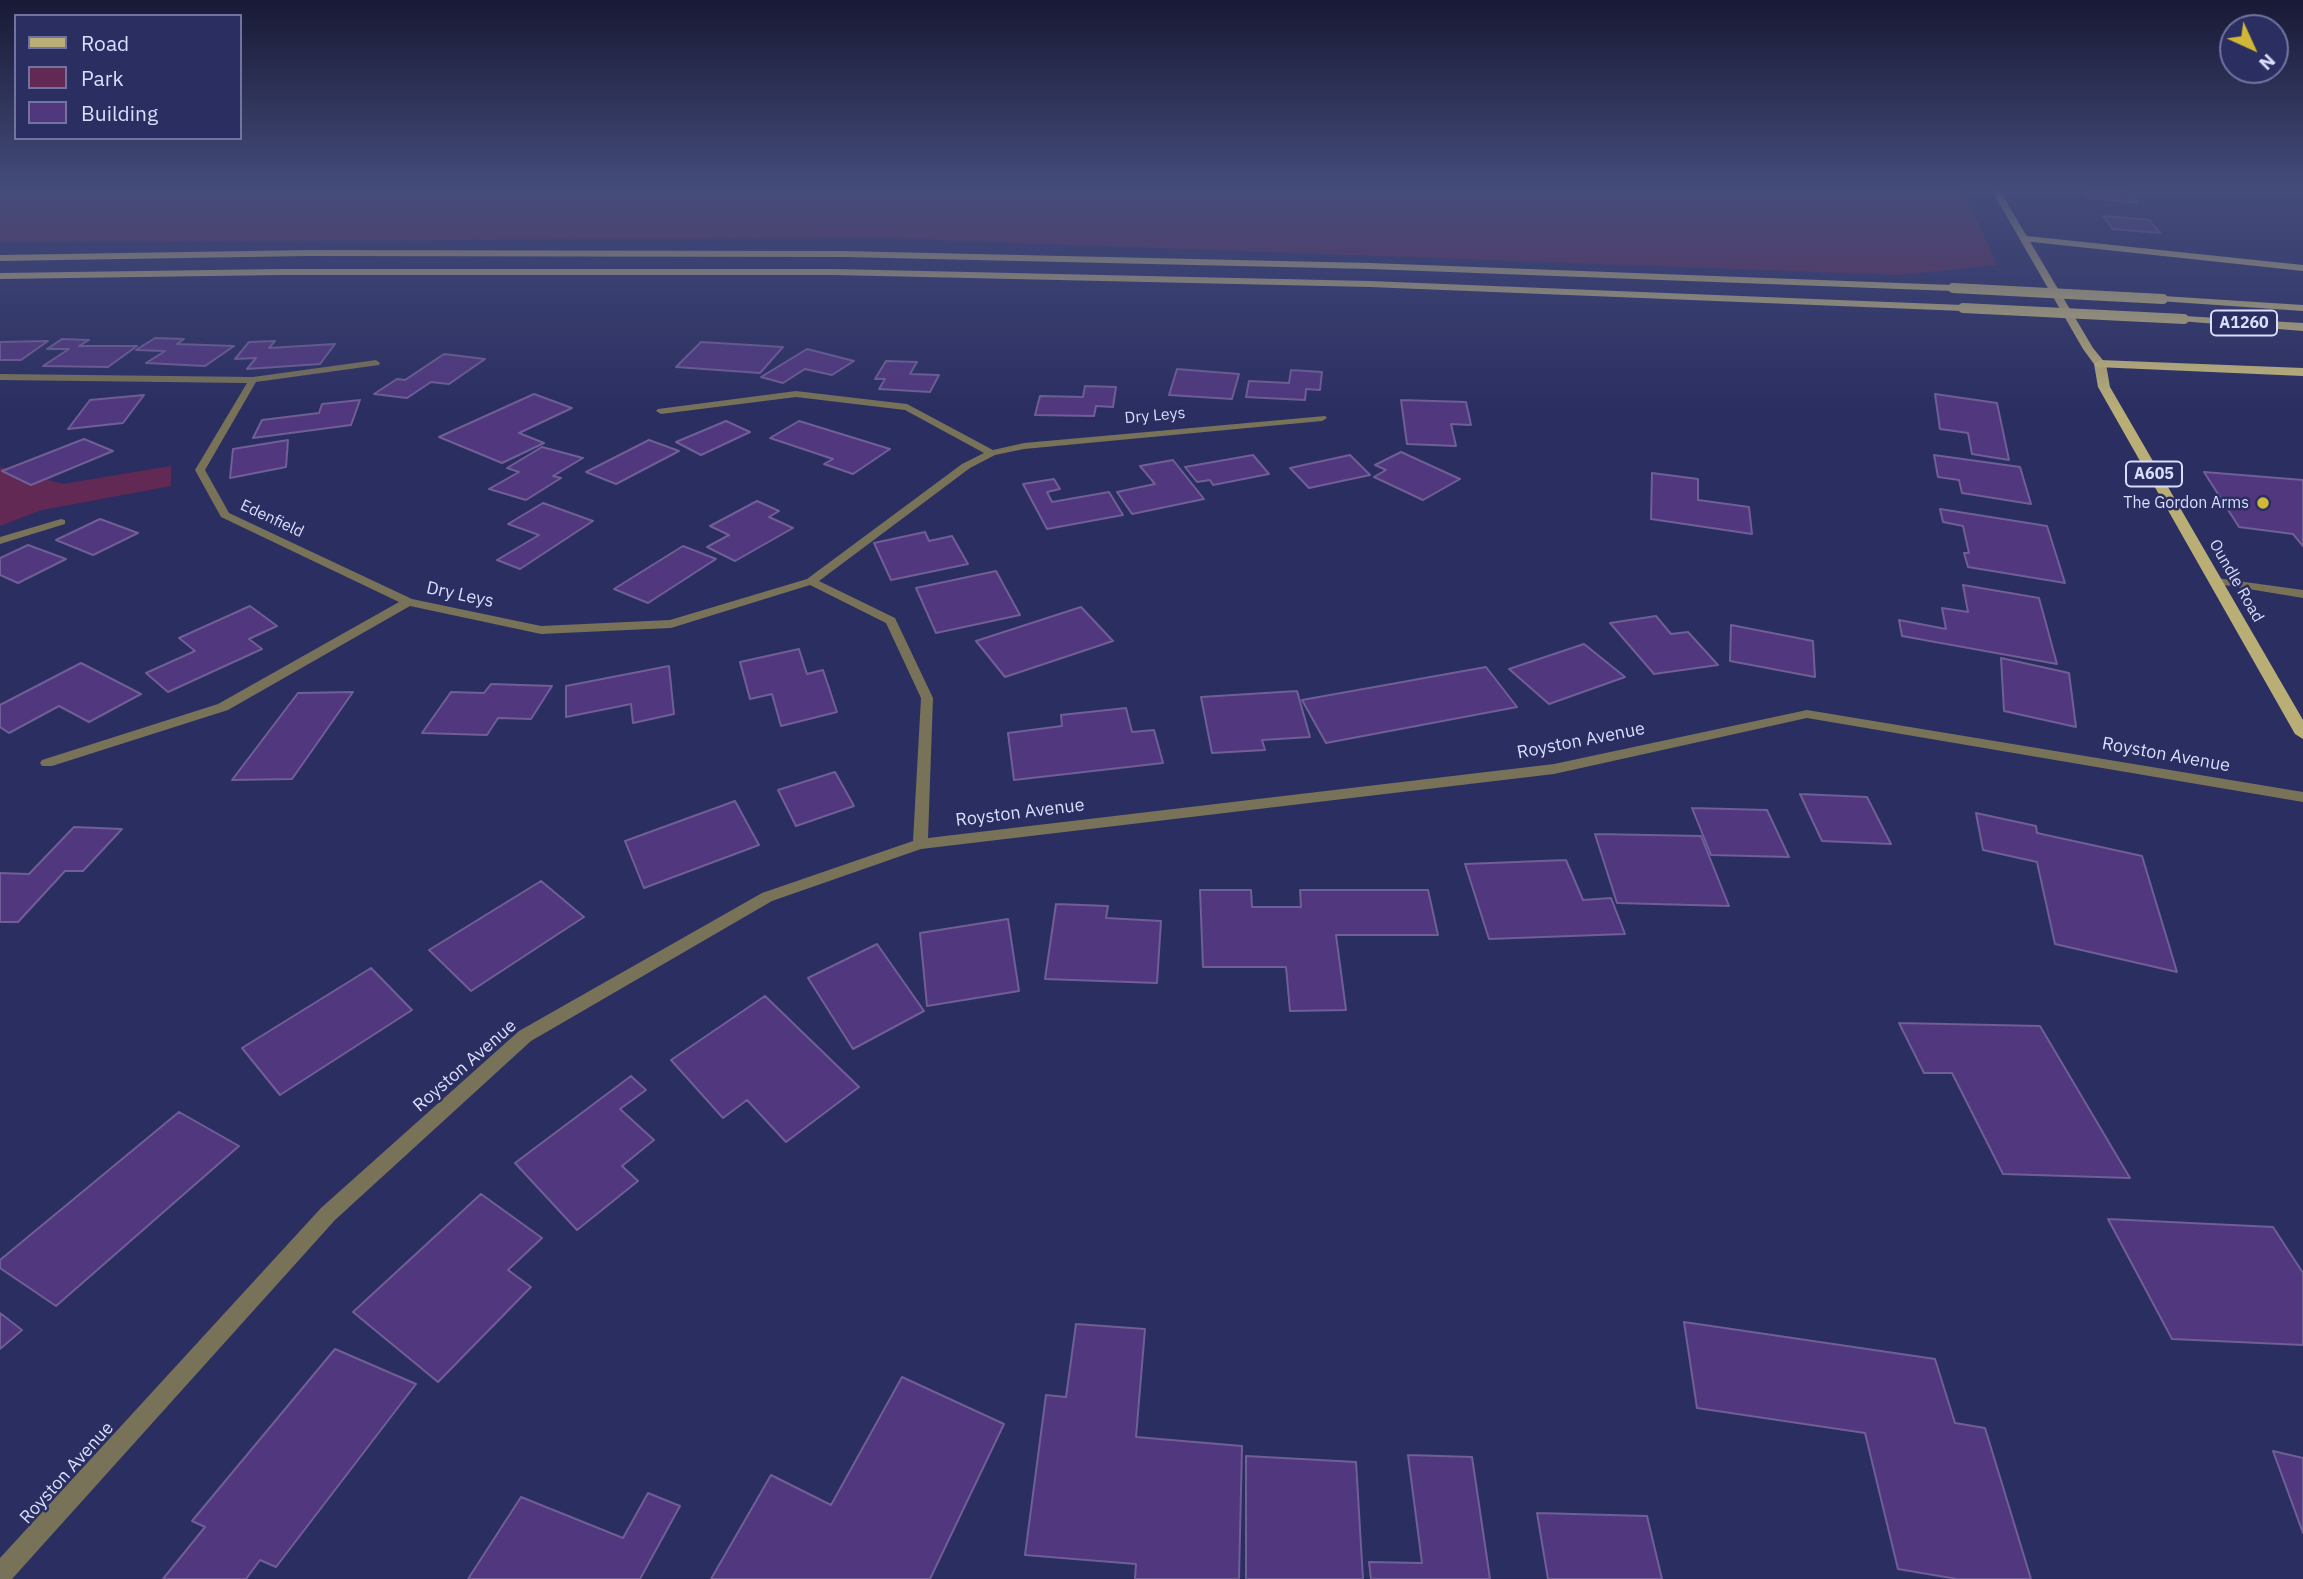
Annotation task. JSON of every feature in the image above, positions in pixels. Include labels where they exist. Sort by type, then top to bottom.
[{"type":"highway","name":"A1260","points":[[1355,265],[1953,289],[2303,308]]},
{"type":"highway","points":[[2271,265],[2303,268]]},
{"type":"highway","name":"A1260","points":[[0,276],[280,272],[835,272],[1370,284],[1964,308],[2303,327]]},
{"type":"highway","points":[[2100,364],[2303,372]]},
{"type":"main road","name":"Oundle Road","points":[[2040,265],[2088,349],[2100,364],[2104,387],[2303,734]]},
{"type":"street","points":[[0,377],[253,380],[376,363]]},
{"type":"street","name":"Edenfield","points":[[253,380],[200,470],[225,515],[408,602]]},
{"type":"street","points":[[661,411],[796,394],[907,407],[992,453]]},
{"type":"street","name":"Dry Leys","points":[[47,763],[223,707],[408,602],[541,630],[671,624],[811,581],[966,466],[992,453],[1024,446],[1322,418]]},
{"type":"street","points":[[0,541],[61,522]]},
{"type":"street","points":[[811,581],[891,621],[927,698],[919,844]]},
{"type":"street","points":[[2216,581],[2303,594]]},
{"type":"street","name":"Royston Avenue","points":[[0,1575],[328,1214],[525,1036],[767,897],[919,844],[1554,769],[1807,714],[2303,797]]},
{"type":"green space","points":[[1617,265],[1997,265],[1900,275]]},
{"type":"green space","points":[[171,466],[171,486],[42,510],[0,526],[0,467],[63,484]]},
{"type":"building","points":[[155,338],[184,339],[177,344],[234,346],[205,366],[146,363],[165,351],[136,350]]},
{"type":"building","points":[[62,339],[89,340],[79,346],[137,346],[108,367],[43,366],[69,349],[47,349]]},
{"type":"building","points":[[48,341],[21,360],[0,360],[0,342]]},
{"type":"building","points":[[275,341],[269,348],[335,344],[320,364],[247,369],[256,358],[235,359],[249,342]]},
{"type":"building","points":[[701,342],[783,347],[760,373],[676,367]]},
{"type":"building","points":[[807,349],[854,361],[832,375],[805,369],[783,383],[761,377]]},
{"type":"building","points":[[444,354],[485,359],[449,384],[431,382],[407,398],[374,394],[397,379],[405,380]]},
{"type":"building","points":[[886,361],[917,362],[910,374],[939,375],[930,392],[879,389],[885,379],[875,379]]},
{"type":"building","points":[[1177,369],[1239,374],[1232,399],[1169,395]]},
{"type":"building","points":[[1291,370],[1322,372],[1320,390],[1306,389],[1305,400],[1246,397],[1249,381],[1289,383]]},
{"type":"building","points":[[1085,386],[1116,387],[1113,407],[1096,406],[1094,416],[1035,415],[1040,396],[1083,397]]},
{"type":"building","points":[[534,394],[572,408],[519,433],[544,443],[502,463],[439,437]]},
{"type":"building","points":[[1935,394],[1997,403],[2009,460],[1972,454],[1968,433],[1940,429]]},
{"type":"building","points":[[144,395],[123,423],[68,429],[90,400]]},
{"type":"building","points":[[360,400],[351,425],[253,438],[262,420],[319,413],[322,404]]},
{"type":"building","points":[[1401,400],[1466,402],[1471,425],[1451,424],[1456,446],[1407,444]]},
{"type":"building","points":[[726,421],[750,432],[701,455],[676,442]]},
{"type":"building","points":[[799,421],[890,449],[853,474],[824,464],[833,459],[770,438]]},
{"type":"building","points":[[84,439],[113,451],[31,485],[2,471]]},
{"type":"building","points":[[288,440],[286,467],[230,478],[233,449]]},
{"type":"building","points":[[649,440],[679,451],[616,484],[586,472]]},
{"type":"building","points":[[542,447],[583,458],[553,476],[561,478],[526,500],[489,489],[519,472],[507,468]]},
{"type":"building","points":[[1401,452],[1460,479],[1423,500],[1374,477],[1386,470],[1375,465]]},
{"type":"building","points":[[1253,455],[1269,474],[1213,485],[1210,480],[1197,482],[1185,467]]},
{"type":"building","points":[[1350,455],[1370,475],[1309,488],[1290,468]]},
{"type":"building","points":[[1934,455],[2020,467],[2031,504],[1962,493],[1959,480],[1938,477]]},
{"type":"building","points":[[1173,460],[1204,499],[1132,514],[1117,492],[1155,484],[1140,466]]},
{"type":"building","name":"The Gordon Arms","points":[[2204,472],[2303,480],[2303,546],[2293,534],[2239,527]]},
{"type":"building","points":[[1652,473],[1698,479],[1698,500],[1749,507],[1752,534],[1651,519]]},
{"type":"building","points":[[1054,479],[1060,489],[1047,492],[1052,502],[1109,492],[1123,515],[1047,529],[1023,484]]},
{"type":"building","points":[[757,501],[779,511],[769,517],[793,528],[735,561],[707,547],[729,535],[710,526]]},
{"type":"building","points":[[543,503],[593,521],[520,569],[497,560],[539,535],[508,524]]},
{"type":"building","points":[[1940,509],[2047,526],[2065,583],[1968,567],[1964,553],[1969,553],[1963,526],[1943,522]]},
{"type":"building","points":[[100,519],[138,533],[93,555],[56,540]]},
{"type":"building","points":[[925,532],[929,541],[952,536],[968,564],[891,580],[874,543]]},
{"type":"building","points":[[28,545],[66,559],[18,583],[0,575],[0,558]]},
{"type":"building","points":[[683,546],[716,559],[648,603],[614,589]]},
{"type":"building","points":[[996,571],[1020,615],[936,633],[916,588]]},
{"type":"building","points":[[1963,585],[2039,598],[2057,664],[1902,636],[1899,620],[1946,629],[1942,608],[1968,612]]},
{"type":"building","points":[[250,606],[277,626],[249,639],[262,649],[168,692],[146,673],[195,651],[179,638]]},
{"type":"building","points":[[1081,607],[1113,641],[1005,677],[976,641]]},
{"type":"building","points":[[1656,616],[1671,634],[1688,632],[1718,665],[1654,674],[1610,623]]},
{"type":"building","points":[[1731,625],[1813,641],[1815,677],[1730,661]]},
{"type":"building","points":[[1584,644],[1625,677],[1549,704],[1509,669]]},
{"type":"building","points":[[799,649],[807,674],[823,670],[837,712],[781,726],[772,694],[750,699],[740,662]]},
{"type":"building","points":[[2001,658],[2069,673],[2076,727],[2004,711]]},
{"type":"building","points":[[81,663],[141,694],[89,722],[59,706],[9,733],[0,727],[0,705]]},
{"type":"building","points":[[669,666],[674,714],[633,723],[631,704],[566,717],[566,686]]},
{"type":"building","points":[[1486,667],[1517,707],[1326,743],[1302,700]]},
{"type":"building","points":[[491,684],[552,686],[531,719],[498,718],[487,735],[422,733],[451,692],[484,693]]},
{"type":"building","points":[[1297,691],[1310,737],[1262,740],[1265,750],[1212,753],[1201,697]]},
{"type":"building","points":[[353,692],[292,779],[232,780],[298,693]]},
{"type":"building","points":[[1126,708],[1132,732],[1154,730],[1163,763],[1014,780],[1008,733],[1062,726],[1061,715]]},
{"type":"building","points":[[835,772],[854,806],[796,826],[778,790]]},
{"type":"building","points":[[1800,794],[1867,797],[1891,844],[1822,841]]},
{"type":"building","points":[[735,801],[759,845],[644,888],[625,841]]},
{"type":"building","points":[[1692,808],[1767,810],[1789,857],[1711,855]]},
{"type":"building","points":[[1976,813],[2036,826],[2037,833],[2142,856],[2177,972],[2055,944],[2037,862],[1983,850]]},
{"type":"building","points":[[74,827],[122,829],[83,871],[65,871],[18,922],[0,922],[0,873],[29,874]]},
{"type":"building","points":[[1595,834],[1701,836],[1729,906],[1617,903]]},
{"type":"building","points":[[1566,860],[1583,900],[1611,898],[1625,934],[1489,939],[1465,864]]},
{"type":"building","points":[[541,881],[584,917],[471,991],[429,950]]},
{"type":"building","points":[[1200,890],[1251,890],[1252,907],[1301,907],[1300,890],[1428,890],[1438,935],[1336,935],[1346,1010],[1290,1011],[1286,967],[1203,967]]},
{"type":"building","points":[[1056,904],[1108,906],[1106,918],[1161,921],[1157,983],[1045,979]]},
{"type":"building","points":[[1008,919],[1019,991],[927,1006],[920,933]]},
{"type":"building","points":[[877,944],[924,1011],[853,1049],[808,978]]},
{"type":"building","points":[[371,968],[412,1010],[280,1095],[242,1048]]},
{"type":"building","points":[[765,996],[859,1087],[786,1142],[747,1100],[723,1118],[671,1060]]},
{"type":"building","points":[[1899,1023],[2040,1026],[2130,1178],[2003,1174],[1952,1073],[1924,1073]]},
{"type":"building","points":[[631,1076],[646,1090],[620,1109],[654,1140],[622,1166],[638,1181],[577,1230],[515,1163]]},
{"type":"building","points":[[179,1112],[239,1146],[56,1306],[0,1268],[0,1260]]},
{"type":"building","points":[[481,1194],[542,1238],[508,1270],[531,1287],[438,1382],[353,1312]]},
{"type":"building","points":[[2108,1219],[2273,1227],[2303,1273],[2303,1345],[2172,1339]]},
{"type":"building","points":[[0,1313],[22,1330],[0,1349]]},
{"type":"building","points":[[1684,1322],[1935,1359],[1955,1423],[1985,1428],[2031,1579],[1957,1579],[1898,1569],[1865,1433],[1697,1408]]},
{"type":"building","points":[[1076,1324],[1145,1329],[1136,1437],[1242,1446],[1239,1579],[1135,1579],[1136,1564],[1025,1555],[1046,1395],[1066,1397]]},
{"type":"building","points":[[335,1349],[416,1384],[276,1567],[260,1560],[246,1579],[163,1579],[205,1527],[192,1521]]},
{"type":"building","points":[[902,1377],[1004,1424],[930,1579],[711,1579],[771,1475],[831,1505]]},
{"type":"building","points":[[2273,1451],[2303,1458],[2303,1533]]},
{"type":"building","points":[[1408,1455],[1472,1457],[1490,1579],[1371,1579],[1369,1562],[1422,1563]]},
{"type":"building","points":[[1246,1456],[1356,1462],[1363,1579],[1246,1579]]},
{"type":"building","points":[[648,1493],[680,1506],[640,1579],[468,1579],[521,1497],[623,1538]]},
{"type":"building","points":[[1537,1513],[1647,1516],[1662,1579],[1548,1579]]},
{"type":"place","name":"The Gordon Arms","points":[[2263,503]]}]
